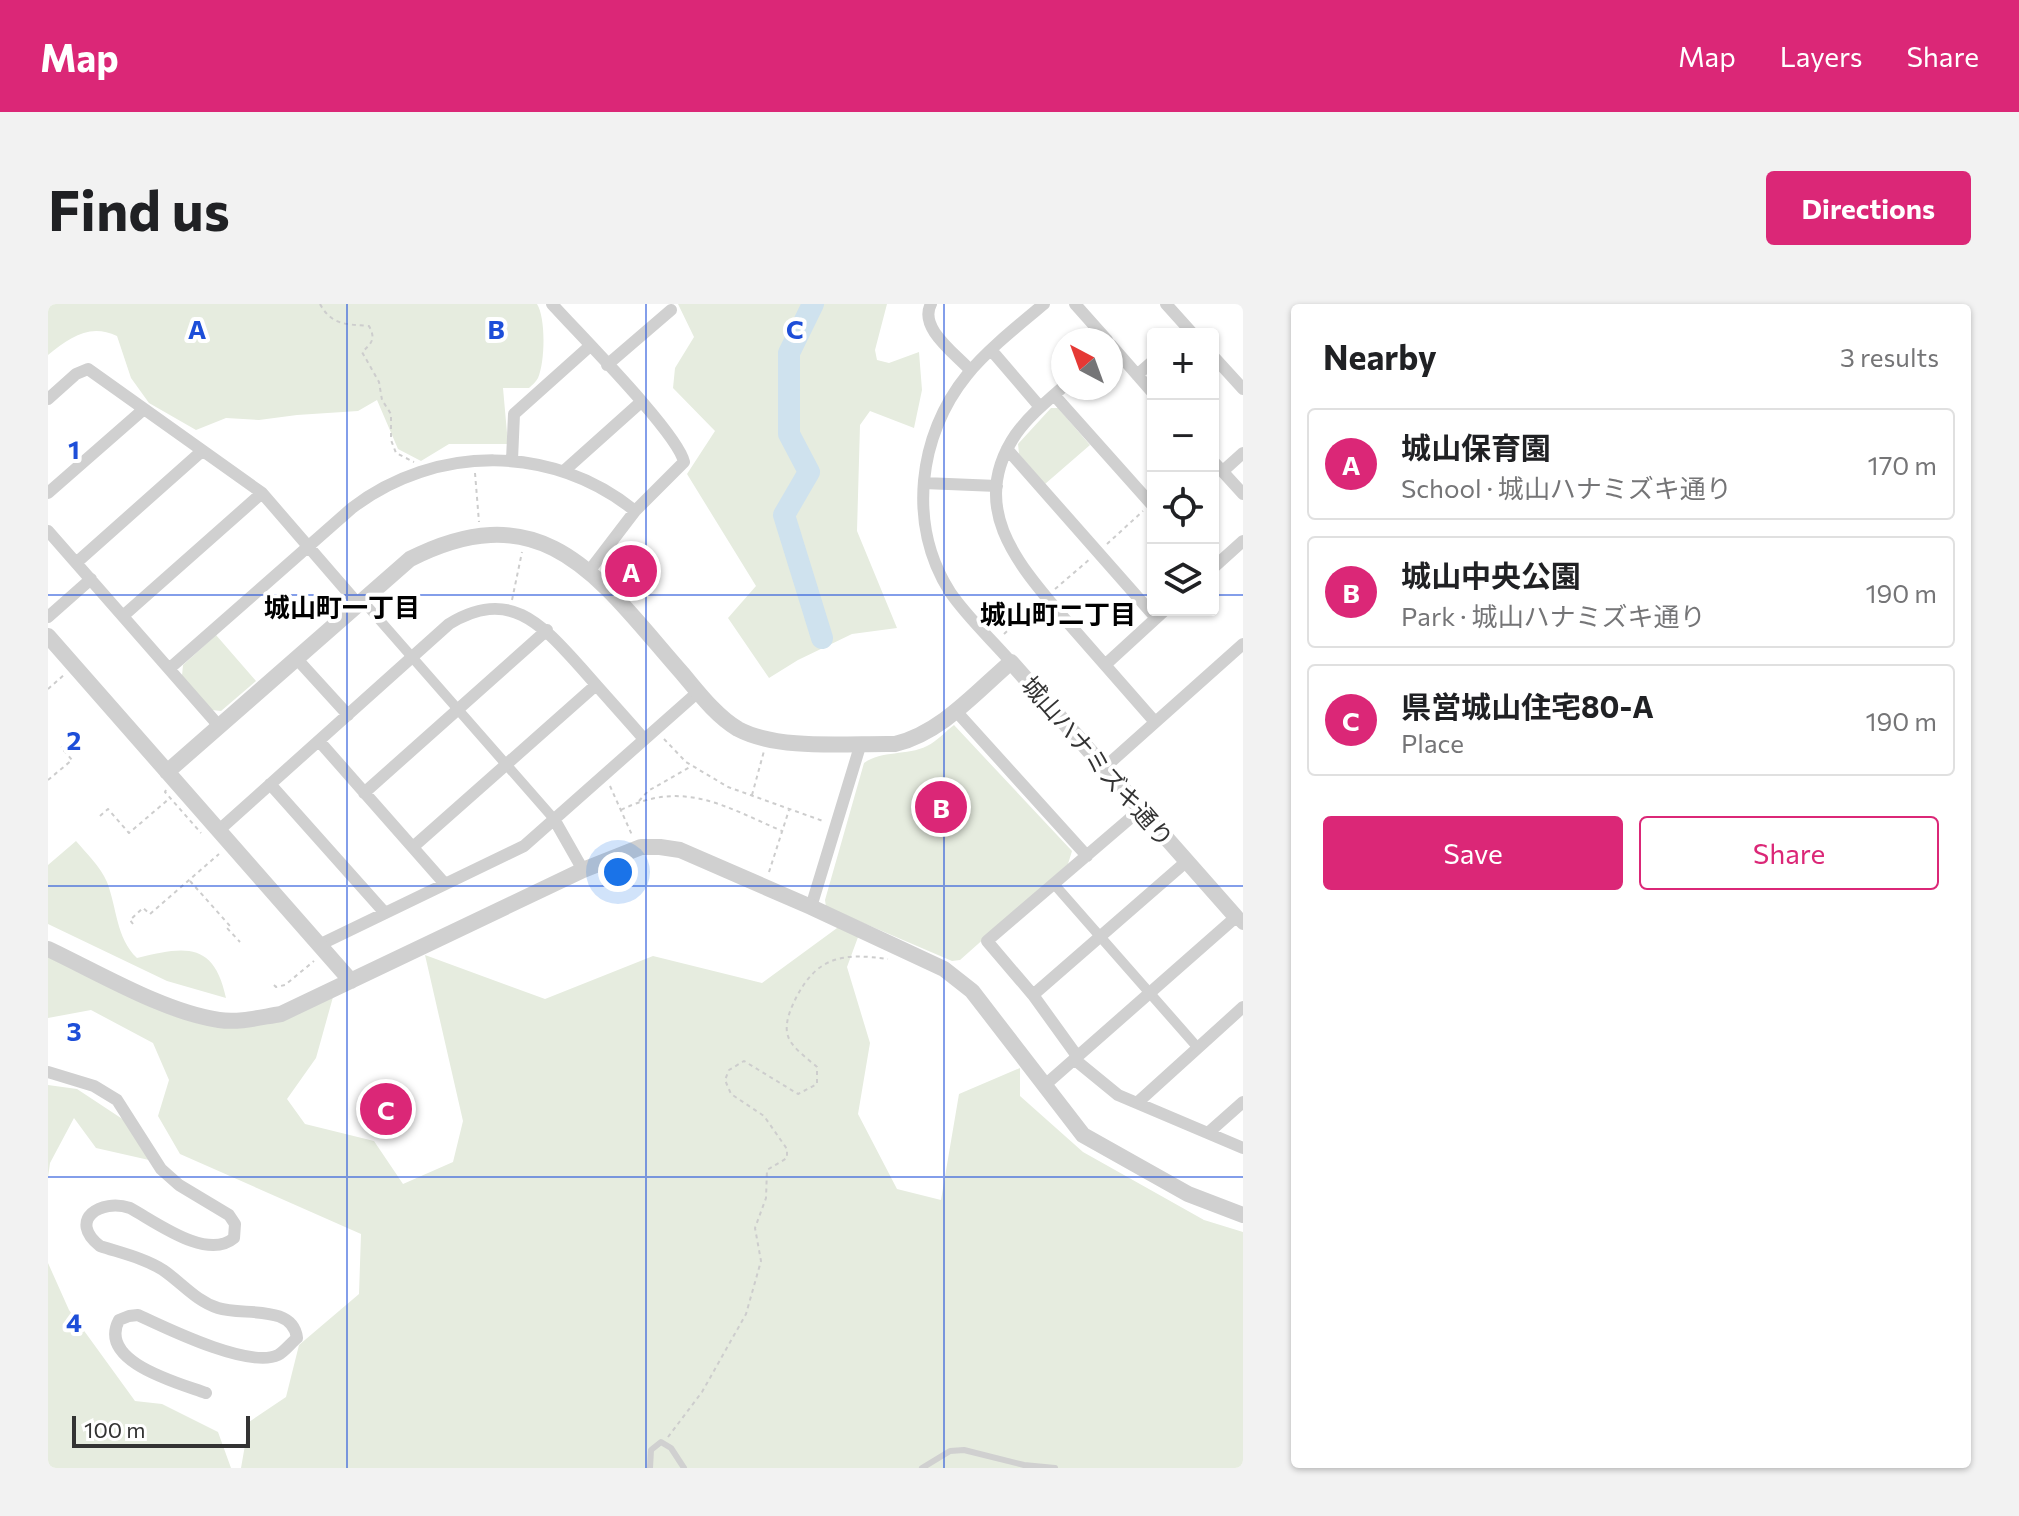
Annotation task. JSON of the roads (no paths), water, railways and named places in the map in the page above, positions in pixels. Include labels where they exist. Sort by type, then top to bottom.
[{"type":"street","points":[[931,304],[927,318],[932,330],[970,370]]},
{"type":"street","points":[[1075,304],[1096,328]]},
{"type":"street","points":[[1166,304],[1185,328]]},
{"type":"street","points":[[1011,662],[950,592],[940,572],[929,542],[922,507],[924,483],[927,453],[946,405],[970,370],[1042,305]]},
{"type":"street","points":[[558,306],[682,452],[684,462],[635,511],[590,570]]},
{"type":"street","points":[[607,365],[671,310]]},
{"type":"street","points":[[512,460],[514,414],[590,346]]},
{"type":"street","points":[[992,351],[1040,407]]},
{"type":"street","points":[[1123,359],[1147,386]]},
{"type":"street","points":[[1219,363],[1243,389]]},
{"type":"street","points":[[1137,375],[1147,366]]},
{"type":"street","points":[[48,399],[76,374],[88,369],[262,493],[554,819],[583,870]]},
{"type":"street","points":[[1051,398],[1021,427],[1007,449],[997,486],[996,504],[1003,534],[1018,562],[1046,597],[1155,722]]},
{"type":"street","points":[[1066,400],[1147,499]]},
{"type":"street","points":[[565,470],[641,402]]},
{"type":"street","points":[[48,493],[144,409]]},
{"type":"street","points":[[1007,449],[1098,552],[1147,600]]},
{"type":"street","points":[[76,563],[202,451]]},
{"type":"street","points":[[1223,471],[1243,453]]},
{"type":"street","points":[[170,668],[367,497],[424,470],[474,460],[512,460],[565,470],[608,490],[635,511]]},
{"type":"street","points":[[1219,467],[1243,494]]},
{"type":"street","points":[[924,483],[997,486]]},
{"type":"street","points":[[123,616],[262,493]]},
{"type":"street","points":[[48,531],[219,726]]},
{"type":"street","name":"城山ハナミズキ通り","points":[[167,772],[410,559],[448,542],[481,536],[510,536],[567,555],[590,570],[698,692],[737,728],[768,738],[791,742],[895,744],[912,740],[937,726],[1011,662],[1240,921]]},
{"type":"street","points":[[1219,563],[1243,541]]},
{"type":"street","points":[[48,617],[91,579]]},
{"type":"street","points":[[218,831],[461,617],[489,609],[510,610],[532,619],[547,630],[644,739]]},
{"type":"street","points":[[1105,665],[1159,616]]},
{"type":"street","points":[[364,793],[547,630]]},
{"type":"street","points":[[48,636],[320,952],[351,981]]},
{"type":"street","points":[[1104,768],[1243,644]]},
{"type":"street","points":[[296,658],[348,715]]},
{"type":"street","points":[[413,847],[596,685]]},
{"type":"street","points":[[320,952],[385,913],[524,846],[698,692]]},
{"type":"street","points":[[955,710],[1087,856]]},
{"type":"street","points":[[319,741],[445,884]]},
{"type":"street","points":[[811,907],[861,743]]},
{"type":"street","points":[[270,784],[385,913]]},
{"type":"street","points":[[1141,809],[987,941],[1033,995],[1076,1057],[1108,1089],[1243,1148]]},
{"type":"street","points":[[48,949],[178,1010],[221,1020],[246,1020],[281,1014],[583,870],[638,848],[680,850],[944,969],[972,991],[1083,1135],[1188,1194],[1243,1215]]},
{"type":"street","points":[[1033,995],[1187,861]]},
{"type":"street","points":[[1054,884],[1198,1048]]},
{"type":"street","points":[[1045,1085],[1150,993],[1240,921]]},
{"type":"street","points":[[1137,1103],[1243,1007]]},
{"type":"street","points":[[48,1072],[94,1086],[117,1100],[161,1169],[179,1185],[229,1215],[235,1224],[234,1238],[221,1246],[209,1246],[193,1241],[130,1208],[104,1205],[93,1211],[86,1223],[93,1241],[166,1272],[205,1304],[223,1310],[273,1315],[287,1319],[296,1328],[297,1338],[277,1356],[257,1357],[231,1353],[196,1341],[138,1315],[119,1320],[115,1336],[118,1348],[130,1359],[148,1371],[206,1393]]},
{"type":"street","points":[[1208,1133],[1243,1102]]},
{"type":"lane","points":[[650,1468],[651,1450],[656,1444],[664,1443],[684,1468]]},
{"type":"lane","points":[[922,1468],[950,1451],[964,1450],[1024,1465],[1055,1468]]},
{"type":"waterway","points":[[813,304],[789,353],[789,434],[809,472],[784,515],[822,638]]},
{"type":"place","name":"城山保育園","points":[[631,571]]},
{"type":"place","name":"城山中央公園","points":[[941,807]]},
{"type":"place","name":"県営城山住宅80-A","points":[[386,1109]]},
{"type":"district","name":"城山町一丁目","points":[[342,606]]},
{"type":"district","name":"城山町二丁目","points":[[1058,613]]}]
